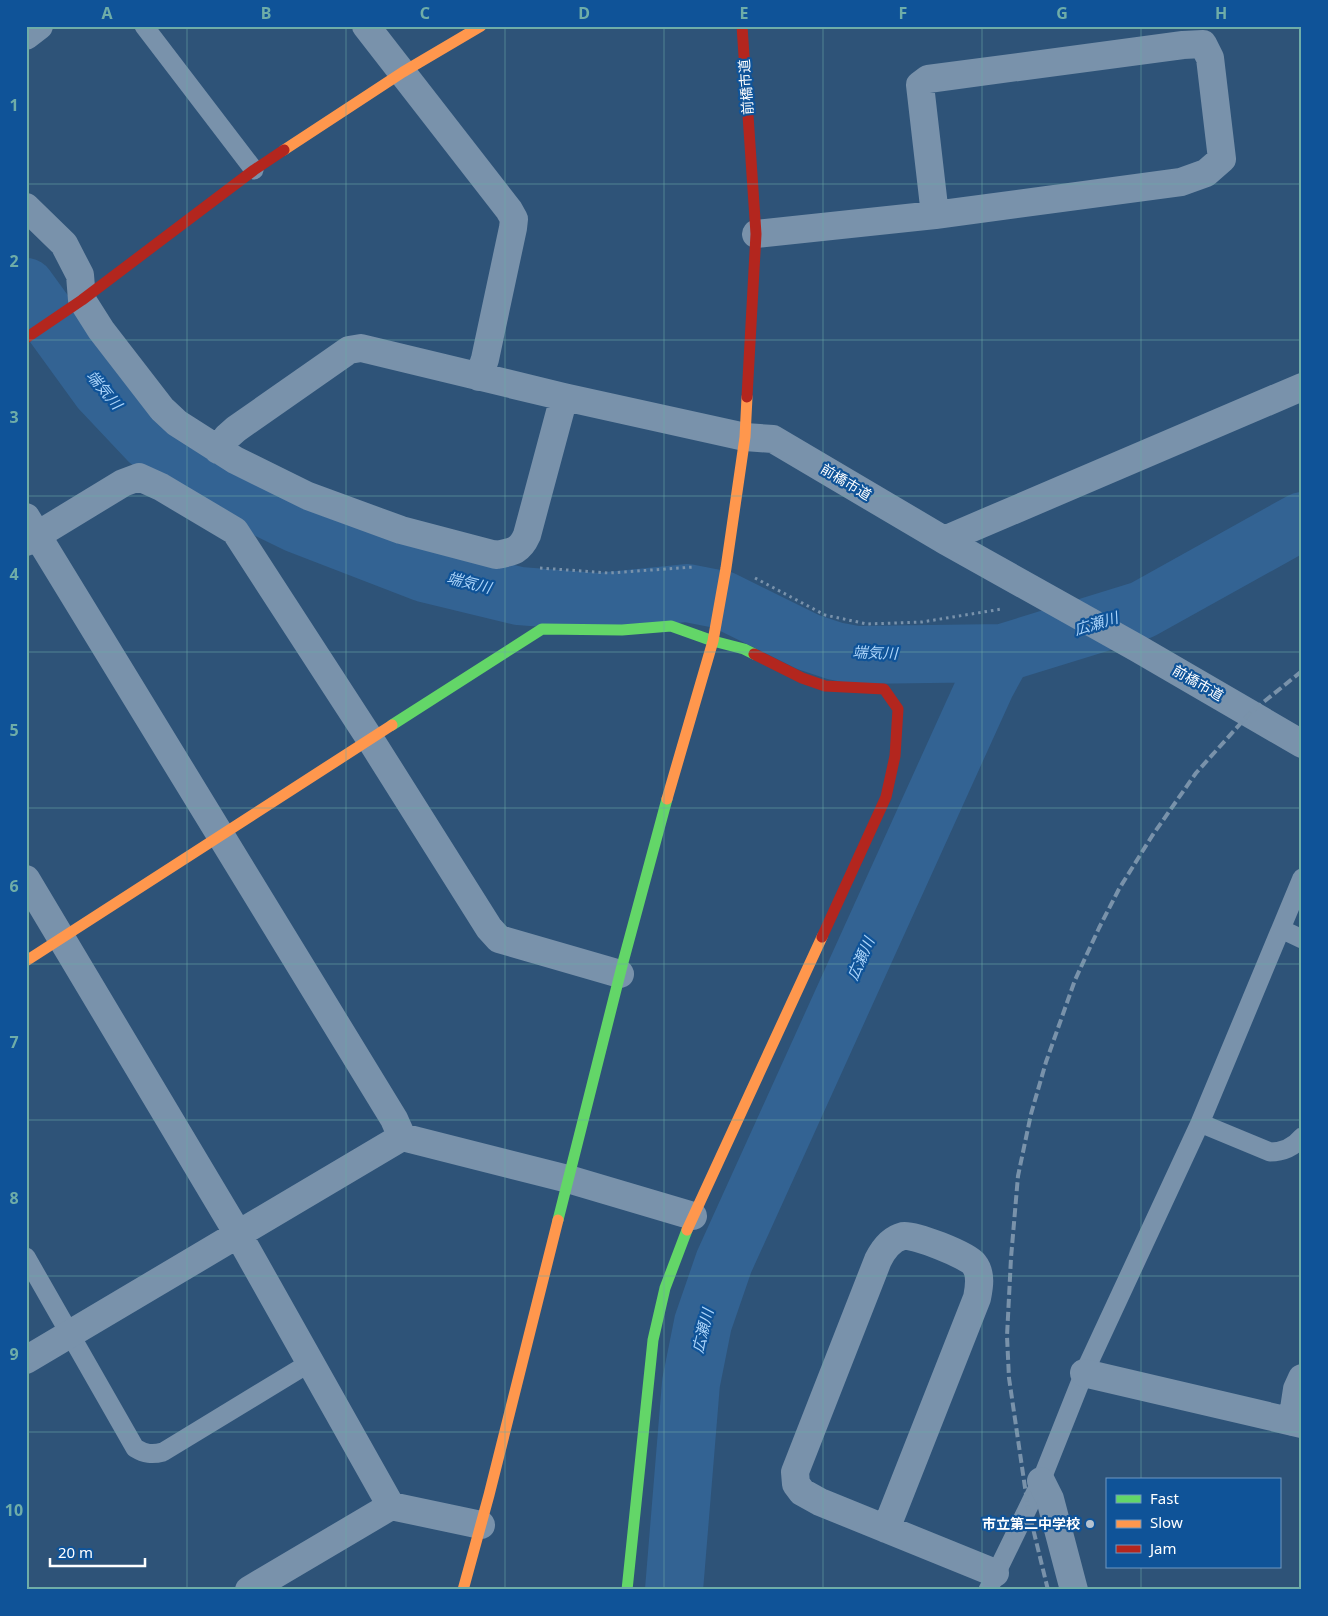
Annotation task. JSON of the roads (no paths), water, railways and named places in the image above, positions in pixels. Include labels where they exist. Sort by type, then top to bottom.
[{"type":"street","points":[[26,36],[39,26]]},
{"type":"street","points":[[366,26],[509,210],[514,219],[487,349],[479,377]]},
{"type":"street","points":[[26,338],[254,170],[403,72],[481,26]]},
{"type":"street","name":"前橋市道","points":[[742,26],[756,234],[744,437],[773,439],[944,540],[1137,648],[1302,744]]},
{"type":"street","points":[[756,234],[935,215],[1181,182],[1206,173],[1222,159],[1210,58],[1203,35],[1183,45],[928,79],[920,85],[935,215]]},
{"type":"street","points":[[26,207],[64,244],[80,275],[76,303]]},
{"type":"street","points":[[76,303],[101,330],[162,409],[177,423],[218,450],[308,496],[401,530],[496,555],[511,552],[522,546],[527,535],[564,397]]},
{"type":"street","points":[[218,450],[227,437],[236,429],[349,350],[361,348],[564,397],[744,437],[726,568],[712,641],[657,832],[463,1590]]},
{"type":"street","points":[[944,540],[1302,387]]},
{"type":"street","points":[[402,1137],[394,1120],[222,836],[30,532],[123,483],[139,478],[161,488],[234,531],[370,739],[489,928],[498,939],[620,974]]},
{"type":"street","points":[[26,961],[542,629],[622,630],[671,626],[712,641],[744,649],[802,678],[826,686],[884,689],[898,709],[895,756],[886,797],[693,1216],[665,1288],[653,1340],[627,1590]]},
{"type":"street","points":[[26,879],[238,1234],[391,1506]]},
{"type":"street","points":[[26,1360],[402,1137],[568,1179],[693,1216]]},
{"type":"street","points":[[886,1529],[977,1298],[979,1286],[978,1273],[974,1264],[967,1258],[914,1237],[905,1236],[896,1238],[881,1253],[795,1472],[796,1484],[802,1492],[820,1502],[886,1529],[992,1581]]},
{"type":"street","points":[[1084,1373],[1297,1423],[1297,1389],[1302,1378]]},
{"type":"street","points":[[1042,1481],[1050,1499],[1074,1590]]},
{"type":"street","points":[[249,1590],[391,1506],[481,1525]]},
{"type":"lane","points":[[144,26],[254,170]]},
{"type":"lane","points":[[992,1581],[1042,1481],[1084,1373],[1200,1123],[1302,878]]},
{"type":"lane","points":[[1281,929],[1302,939]]},
{"type":"lane","points":[[1200,1123],[1270,1152],[1281,1152],[1296,1144],[1302,1137]]},
{"type":"lane","points":[[26,1257],[135,1448],[143,1453],[153,1455],[163,1452],[311,1362]]},
{"type":"waterway","name":"端気川","points":[[26,287],[100,389],[149,441],[250,501],[297,524],[424,573],[519,596],[597,602],[687,593],[723,600],[808,642],[835,651],[856,655],[1003,653]]},
{"type":"waterway","name":"広瀬川","points":[[674,1590],[691,1383],[703,1323],[724,1262],[986,684],[1003,653],[1142,610],[1302,521]]},
{"type":"railway","points":[[1048,1590],[1028,1508],[1009,1378],[1007,1336],[1018,1176],[1031,1114],[1046,1062],[1075,980],[1119,889],[1152,836],[1196,773],[1250,713],[1302,671]]},
{"type":"place","name":"市立第二中学校","points":[[1090,1524]]}]
